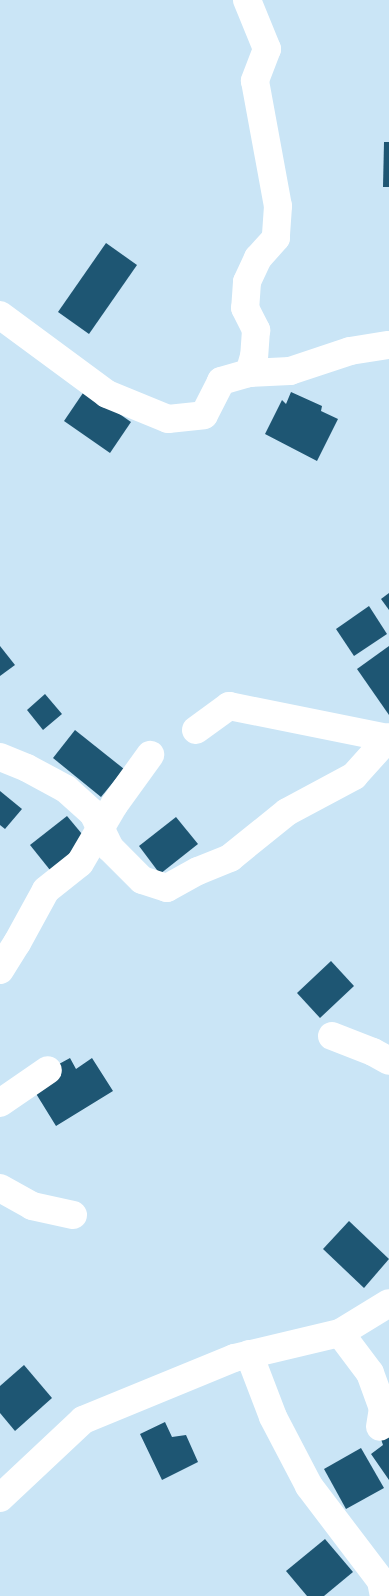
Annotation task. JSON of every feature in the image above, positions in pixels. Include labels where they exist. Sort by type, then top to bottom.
[{"type":"street","points":[[247,0],[267,49],[255,81],[278,206],[276,238],[258,258],[247,282],[245,308],[256,330],[254,356],[249,373]]},
{"type":"street","points":[[0,315],[107,394],[168,419],[204,415],[221,381],[249,373],[290,371],[350,352],[389,345]]},
{"type":"street","points":[[196,730],[229,706],[388,738]]},
{"type":"street","points":[[0,757],[27,768],[66,789],[93,813],[110,848],[142,880],[167,888],[198,871],[230,858],[287,812],[354,776],[388,738]]},
{"type":"street","points":[[0,970],[18,943],[46,890],[80,863],[114,805],[150,755]]},
{"type":"street","points":[[332,1036],[373,1052],[389,1062]]},
{"type":"street","points":[[0,1103],[48,1070]]},
{"type":"street","points":[[0,1188],[32,1206],[73,1215]]},
{"type":"street","points":[[5,1484],[82,1420],[226,1361],[248,1354],[340,1333],[389,1303]]},
{"type":"street","points":[[340,1333],[370,1373],[383,1408],[380,1427]]},
{"type":"street","points":[[248,1354],[273,1417],[309,1486],[381,1581],[384,1596]]},
{"type":"building","points":[[384,142],[389,142],[389,187],[383,187]]},
{"type":"building","points":[[106,243],[137,265],[89,334],[58,312]]},
{"type":"building","points":[[85,390],[131,422],[110,453],[64,421]]},
{"type":"building","points":[[291,392],[322,406],[321,411],[338,419],[317,461],[265,434],[282,400],[286,404]]},
{"type":"building","points":[[389,593],[389,610],[381,599]]},
{"type":"building","points":[[369,606],[387,634],[354,656],[336,629]]},
{"type":"building","points":[[0,646],[15,665],[0,676]]},
{"type":"building","points":[[389,646],[389,715],[357,669]]},
{"type":"building","points":[[45,694],[62,714],[43,730],[27,710]]},
{"type":"building","points":[[75,730],[124,769],[101,797],[53,758]]},
{"type":"building","points":[[0,791],[22,809],[5,829],[0,825]]},
{"type":"building","points":[[67,816],[87,840],[50,870],[30,845]]},
{"type":"building","points":[[176,817],[198,844],[160,874],[139,846]]},
{"type":"building","points":[[331,961],[354,986],[320,1018],[297,993]]},
{"type":"building","points":[[70,1058],[76,1069],[92,1058],[113,1091],[56,1126],[35,1092],[61,1076],[59,1064]]},
{"type":"building","points":[[349,1221],[389,1259],[364,1288],[323,1249]]},
{"type":"building","points":[[24,1365],[52,1398],[15,1431],[0,1413],[0,1386]]},
{"type":"building","points":[[165,1422],[172,1437],[186,1435],[198,1462],[162,1480],[140,1434]]},
{"type":"building","points":[[389,1433],[389,1480],[371,1454],[383,1445],[381,1439]]},
{"type":"building","points":[[361,1448],[384,1488],[346,1509],[324,1469]]},
{"type":"building","points":[[325,1539],[353,1572],[324,1596],[307,1596],[286,1571]]}]
